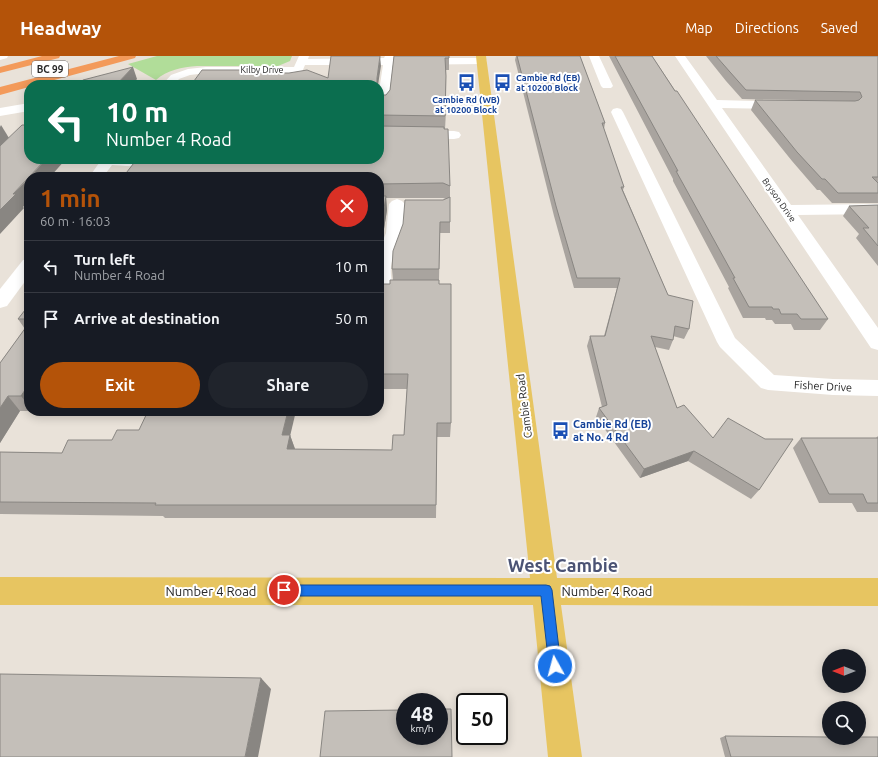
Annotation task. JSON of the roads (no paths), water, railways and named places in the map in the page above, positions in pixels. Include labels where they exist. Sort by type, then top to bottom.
[{"type":"highway","name":"BC 99","points":[[0,70],[56,56]]},
{"type":"highway","name":"BC 99","points":[[0,82],[99,56]]},
{"type":"highway","points":[[41,80],[131,56]]},
{"type":"highway","points":[[0,91],[24,85]]},
{"type":"main road","name":"Cambie Road","points":[[482,59],[566,757]]},
{"type":"main road","name":"Number 4 Road","points":[[0,591],[546,590],[878,592]]},
{"type":"street","points":[[594,56],[607,86]]},
{"type":"street","name":"Bryson Drive","points":[[680,56],[878,343]]},
{"type":"street","points":[[384,96],[389,58]]},
{"type":"street","points":[[302,59],[482,59]]},
{"type":"street","name":"Kilby Drive","points":[[172,80],[175,77],[188,72],[206,70],[298,70],[302,59]]},
{"type":"street","points":[[713,104],[797,105]]},
{"type":"street","points":[[0,112],[24,108]]},
{"type":"street","name":"Fisher Drive","points":[[617,112],[727,342],[768,382],[833,387],[878,388]]},
{"type":"street","points":[[384,134],[454,136]]},
{"type":"street","points":[[100,172],[106,164]]},
{"type":"street","points":[[384,256],[394,233],[398,204]]},
{"type":"street","points":[[786,210],[878,209]]},
{"type":"street","points":[[0,302],[24,271]]},
{"type":"place","name":"Cambie Rd (WB) at 10200 Block","points":[[466,83]]},
{"type":"place","name":"Cambie Rd (EB) at 10200 Block","points":[[503,83]]},
{"type":"place","name":"Cambie Rd (EB) at No. 4 Rd","points":[[560,430]]},
{"type":"district","name":"West Cambie","points":[[563,566]]}]
